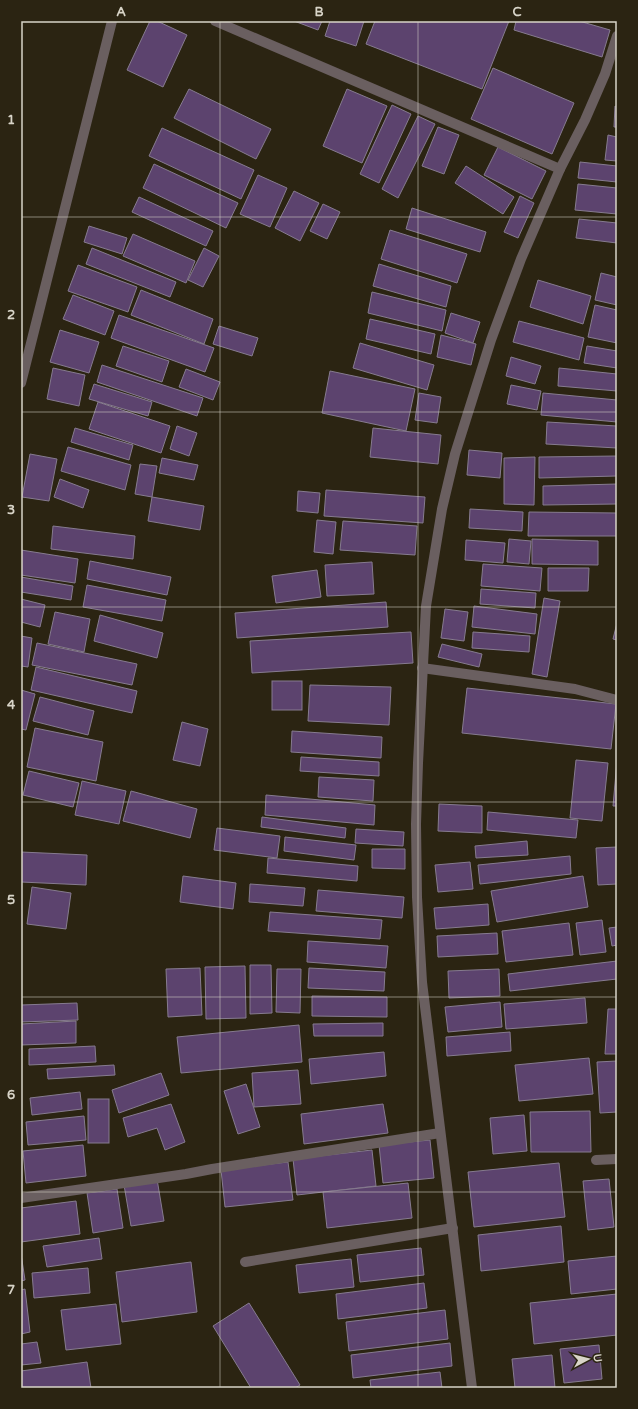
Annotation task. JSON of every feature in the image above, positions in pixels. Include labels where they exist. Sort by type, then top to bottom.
[{"type":"street","points":[[21,384],[112,21]]},
{"type":"street","points":[[215,21],[560,169]]},
{"type":"street","points":[[472,1388],[422,982],[417,897],[416,824],[426,606],[442,509],[455,454],[491,340],[521,260],[560,169],[585,120],[605,74],[617,36]]},
{"type":"street","points":[[422,668],[575,689],[617,700]]},
{"type":"street","points":[[21,1198],[186,1174],[440,1133]]},
{"type":"street","points":[[596,1160],[617,1159]]},
{"type":"street","points":[[245,1262],[453,1228]]},
{"type":"building","points":[[150,21],[157,21],[187,35],[163,87],[127,70]]},
{"type":"building","points":[[294,21],[322,21],[318,30]]},
{"type":"building","points":[[330,21],[364,21],[356,46],[325,36]]},
{"type":"building","points":[[375,21],[509,21],[482,89],[366,44]]},
{"type":"building","points":[[516,21],[579,21],[610,30],[602,57],[514,30]]},
{"type":"building","points":[[493,68],[574,103],[552,154],[471,119]]},
{"type":"building","points":[[189,89],[271,129],[256,159],[174,118]]},
{"type":"building","points":[[347,89],[387,106],[362,163],[323,146]]},
{"type":"building","points":[[392,105],[411,114],[379,183],[360,174]]},
{"type":"building","points":[[615,106],[617,107],[617,127],[614,127]]},
{"type":"building","points":[[418,116],[435,124],[398,198],[382,189]]},
{"type":"building","points":[[438,127],[459,135],[444,174],[422,166]]},
{"type":"building","points":[[162,128],[254,170],[241,199],[149,156]]},
{"type":"building","points":[[608,135],[617,137],[617,161],[605,160]]},
{"type":"building","points":[[498,147],[546,171],[532,199],[484,175]]},
{"type":"building","points":[[580,162],[617,166],[617,182],[578,178]]},
{"type":"building","points":[[154,164],[238,203],[226,228],[143,188]]},
{"type":"building","points":[[466,166],[514,197],[503,214],[455,183]]},
{"type":"building","points":[[258,175],[287,188],[270,227],[240,214]]},
{"type":"building","points":[[578,184],[617,188],[617,214],[575,210]]},
{"type":"building","points":[[294,191],[319,203],[300,241],[275,228]]},
{"type":"building","points":[[520,196],[534,203],[518,238],[504,232]]},
{"type":"building","points":[[139,197],[213,231],[206,246],[132,212]]},
{"type":"building","points":[[323,204],[340,212],[327,239],[310,231]]},
{"type":"building","points":[[412,208],[486,232],[480,252],[406,229]]},
{"type":"building","points":[[579,219],[617,223],[617,243],[576,238]]},
{"type":"building","points":[[89,226],[127,238],[122,254],[84,242]]},
{"type":"building","points":[[390,230],[467,254],[457,283],[381,259]]},
{"type":"building","points":[[133,234],[195,261],[186,283],[123,256]]},
{"type":"building","points":[[92,248],[176,282],[170,297],[86,264]]},
{"type":"building","points":[[204,248],[219,256],[203,287],[188,280]]},
{"type":"building","points":[[379,264],[451,286],[446,307],[373,286]]},
{"type":"building","points":[[78,265],[137,287],[128,312],[68,291]]},
{"type":"building","points":[[601,273],[617,277],[617,305],[595,300]]},
{"type":"building","points":[[538,280],[591,296],[583,324],[530,307]]},
{"type":"building","points":[[141,290],[213,319],[204,344],[131,315]]},
{"type":"building","points":[[372,292],[446,310],[442,331],[368,313]]},
{"type":"building","points":[[73,295],[114,311],[105,335],[63,319]]},
{"type":"building","points":[[595,305],[617,310],[617,343],[588,337]]},
{"type":"building","points":[[451,313],[480,322],[473,343],[445,333]]},
{"type":"building","points":[[119,315],[214,348],[205,372],[111,338]]},
{"type":"building","points":[[370,319],[435,334],[431,354],[366,339]]},
{"type":"building","points":[[519,321],[584,338],[579,360],[513,342]]},
{"type":"building","points":[[219,326],[258,338],[252,356],[213,344]]},
{"type":"building","points":[[60,330],[99,342],[89,373],[50,362]]},
{"type":"building","points":[[441,335],[476,344],[471,365],[437,357]]},
{"type":"building","points":[[360,343],[434,365],[427,390],[353,368]]},
{"type":"building","points":[[123,346],[169,361],[162,382],[116,366]]},
{"type":"building","points":[[587,346],[617,351],[617,368],[584,363]]},
{"type":"building","points":[[511,357],[541,366],[535,384],[506,376]]},
{"type":"building","points":[[102,365],[203,398],[197,416],[97,382]]},
{"type":"building","points":[[53,368],[85,375],[79,406],[47,399]]},
{"type":"building","points":[[559,368],[617,374],[617,391],[558,386]]},
{"type":"building","points":[[186,369],[220,382],[213,400],[179,387]]},
{"type":"building","points":[[330,371],[415,389],[406,431],[322,413]]},
{"type":"building","points":[[94,384],[152,402],[148,416],[89,399]]},
{"type":"building","points":[[511,385],[541,391],[537,410],[507,404]]},
{"type":"building","points":[[419,393],[441,397],[437,423],[415,420]]},
{"type":"building","points":[[543,393],[617,400],[617,422],[541,415]]},
{"type":"building","points":[[98,402],[170,426],[161,453],[89,429]]},
{"type":"building","points":[[547,422],[617,426],[617,448],[546,444]]},
{"type":"building","points":[[177,426],[197,433],[189,456],[170,449]]},
{"type":"building","points":[[75,428],[133,445],[129,460],[71,442]]},
{"type":"building","points":[[373,428],[441,435],[438,464],[370,457]]},
{"type":"building","points":[[68,447],[131,465],[125,490],[61,471]]},
{"type":"building","points":[[469,450],[502,453],[500,478],[467,475]]},
{"type":"building","points":[[30,454],[57,459],[49,501],[22,497]]},
{"type":"building","points":[[617,456],[617,476],[539,478],[539,457]]},
{"type":"building","points":[[535,457],[534,505],[504,504],[504,458]]},
{"type":"building","points":[[162,458],[198,465],[194,480],[159,473]]},
{"type":"building","points":[[140,464],[157,466],[152,497],[135,494]]},
{"type":"building","points":[[60,479],[89,490],[83,508],[54,497]]},
{"type":"building","points":[[617,484],[617,504],[543,505],[543,486]]},
{"type":"building","points":[[326,490],[425,497],[423,523],[324,516]]},
{"type":"building","points":[[298,491],[320,493],[318,513],[297,511]]},
{"type":"building","points":[[152,497],[204,506],[200,530],[148,521]]},
{"type":"building","points":[[470,509],[523,512],[522,531],[469,528]]},
{"type":"building","points":[[529,512],[617,513],[617,536],[528,536]]},
{"type":"building","points":[[317,520],[336,522],[333,554],[314,552]]},
{"type":"building","points":[[343,521],[417,526],[415,555],[340,550]]},
{"type":"building","points":[[53,526],[135,536],[133,559],[51,549]]},
{"type":"building","points":[[509,539],[531,541],[529,564],[507,562]]},
{"type":"building","points":[[532,539],[598,541],[598,565],[532,564]]},
{"type":"building","points":[[466,540],[505,543],[503,563],[465,560]]},
{"type":"building","points":[[21,550],[78,559],[75,583],[21,575]]},
{"type":"building","points":[[90,561],[171,577],[167,595],[87,579]]},
{"type":"building","points":[[372,562],[374,594],[327,596],[325,565]]},
{"type":"building","points":[[483,564],[542,568],[540,591],[481,586]]},
{"type":"building","points":[[548,568],[589,568],[588,591],[548,591]]},
{"type":"building","points":[[317,570],[321,597],[276,603],[272,576]]},
{"type":"building","points":[[21,577],[73,586],[71,600],[21,592]]},
{"type":"building","points":[[87,585],[166,600],[162,621],[83,607]]},
{"type":"building","points":[[481,589],[536,593],[535,608],[480,604]]},
{"type":"building","points":[[544,598],[560,601],[547,677],[532,674]]},
{"type":"building","points":[[21,599],[45,605],[40,627],[21,622]]},
{"type":"building","points":[[386,602],[388,627],[237,638],[235,613]]},
{"type":"building","points":[[474,606],[537,614],[535,634],[472,627]]},
{"type":"building","points":[[445,609],[468,612],[464,641],[441,638]]},
{"type":"building","points":[[55,612],[90,619],[84,652],[48,644]]},
{"type":"building","points":[[100,615],[163,633],[157,658],[94,641]]},
{"type":"building","points":[[617,623],[617,640],[613,639]]},
{"type":"building","points":[[411,632],[413,663],[252,673],[250,641]]},
{"type":"building","points":[[473,632],[530,636],[529,652],[472,648]]},
{"type":"building","points":[[21,636],[32,638],[28,667],[21,666]]},
{"type":"building","points":[[37,643],[137,664],[132,685],[32,665]]},
{"type":"building","points":[[442,644],[482,654],[479,667],[438,657]]},
{"type":"building","points":[[36,667],[137,691],[132,713],[31,690]]},
{"type":"building","points":[[272,681],[302,681],[302,710],[272,710]]},
{"type":"building","points":[[310,685],[391,687],[389,725],[308,721]]},
{"type":"building","points":[[467,688],[616,704],[611,749],[462,733]]},
{"type":"building","points":[[21,690],[35,694],[26,730],[21,729]]},
{"type":"building","points":[[40,697],[94,711],[88,735],[33,721]]},
{"type":"building","points":[[182,722],[208,729],[200,766],[173,760]]},
{"type":"building","points":[[35,728],[103,742],[96,781],[27,767]]},
{"type":"building","points":[[292,731],[382,737],[381,758],[291,752]]},
{"type":"building","points":[[301,757],[379,762],[379,776],[300,771]]},
{"type":"building","points":[[576,760],[608,763],[602,821],[570,818]]},
{"type":"building","points":[[617,761],[617,806],[613,806]]},
{"type":"building","points":[[29,771],[79,783],[73,807],[23,795]]},
{"type":"building","points":[[319,777],[374,780],[373,801],[318,797]]},
{"type":"building","points":[[82,781],[126,791],[119,824],[75,815]]},
{"type":"building","points":[[131,791],[197,809],[190,838],[123,821]]},
{"type":"building","points":[[266,795],[375,805],[374,825],[265,815]]},
{"type":"building","points":[[439,804],[482,806],[482,833],[438,831]]},
{"type":"building","points":[[488,812],[578,820],[576,838],[487,830]]},
{"type":"building","points":[[262,817],[346,828],[345,838],[261,827]]},
{"type":"building","points":[[217,828],[280,836],[277,858],[214,850]]},
{"type":"building","points":[[356,829],[404,832],[403,846],[355,843]]},
{"type":"building","points":[[285,837],[356,845],[354,860],[284,851]]},
{"type":"building","points":[[527,841],[528,855],[476,858],[475,846]]},
{"type":"building","points":[[617,847],[617,884],[598,885],[596,848]]},
{"type":"building","points":[[372,849],[405,849],[405,869],[372,868]]},
{"type":"building","points":[[21,852],[87,855],[86,885],[21,882]]},
{"type":"building","points":[[570,856],[571,874],[480,884],[478,865]]},
{"type":"building","points":[[268,858],[358,866],[357,881],[267,873]]},
{"type":"building","points":[[470,862],[473,889],[438,892],[435,865]]},
{"type":"building","points":[[183,876],[236,883],[233,909],[180,902]]},
{"type":"building","points":[[583,876],[588,907],[497,922],[491,891]]},
{"type":"building","points":[[250,884],[305,888],[303,906],[249,902]]},
{"type":"building","points":[[32,887],[71,893],[66,929],[27,924]]},
{"type":"building","points":[[318,890],[404,897],[402,918],[316,911]]},
{"type":"building","points":[[488,904],[489,925],[436,929],[434,908]]},
{"type":"building","points":[[270,912],[382,920],[380,939],[268,931]]},
{"type":"building","points":[[602,920],[606,952],[580,955],[576,923]]},
{"type":"building","points":[[569,923],[573,955],[506,962],[502,931]]},
{"type":"building","points":[[617,927],[617,945],[612,946],[609,928]]},
{"type":"building","points":[[497,933],[498,954],[438,957],[437,936]]},
{"type":"building","points":[[308,941],[388,946],[386,968],[307,962]]},
{"type":"building","points":[[617,961],[617,979],[510,991],[508,974]]},
{"type":"building","points":[[250,965],[271,965],[272,1013],[250,1014]]},
{"type":"building","points":[[245,966],[246,1018],[206,1019],[205,967]]},
{"type":"building","points":[[200,968],[202,1015],[168,1017],[166,969]]},
{"type":"building","points":[[309,968],[385,972],[384,991],[308,988]]},
{"type":"building","points":[[277,969],[301,969],[300,1013],[276,1012]]},
{"type":"building","points":[[499,969],[500,996],[449,998],[448,971]]},
{"type":"building","points":[[312,996],[387,997],[387,1017],[312,1016]]},
{"type":"building","points":[[585,998],[587,1023],[506,1029],[504,1004]]},
{"type":"building","points":[[500,1002],[502,1027],[448,1032],[445,1007]]},
{"type":"building","points":[[77,1003],[78,1020],[21,1022],[21,1005]]},
{"type":"building","points":[[608,1009],[617,1009],[617,1054],[605,1054]]},
{"type":"building","points":[[76,1021],[76,1043],[21,1045],[21,1024]]},
{"type":"building","points":[[383,1023],[383,1036],[314,1036],[313,1024]]},
{"type":"building","points":[[299,1025],[302,1062],[181,1073],[177,1037]]},
{"type":"building","points":[[510,1032],[511,1051],[447,1056],[446,1037]]},
{"type":"building","points":[[95,1046],[96,1062],[29,1065],[29,1049]]},
{"type":"building","points":[[384,1052],[386,1076],[311,1084],[309,1059]]},
{"type":"building","points":[[589,1058],[593,1094],[519,1101],[515,1065]]},
{"type":"building","points":[[617,1061],[617,1112],[600,1113],[597,1062]]},
{"type":"building","points":[[114,1065],[115,1075],[48,1079],[47,1069]]},
{"type":"building","points":[[298,1070],[301,1104],[254,1107],[252,1073]]},
{"type":"building","points":[[161,1073],[169,1095],[119,1113],[112,1090]]},
{"type":"building","points":[[246,1084],[260,1127],[238,1134],[224,1091]]},
{"type":"building","points":[[80,1092],[82,1109],[32,1115],[30,1098]]},
{"type":"building","points":[[88,1099],[109,1099],[109,1143],[88,1143]]},
{"type":"building","points":[[171,1104],[185,1142],[165,1150],[157,1128],[128,1137],[123,1118]]},
{"type":"building","points":[[383,1104],[388,1133],[304,1144],[301,1114]]},
{"type":"building","points":[[590,1111],[591,1152],[531,1152],[530,1112]]},
{"type":"building","points":[[524,1115],[527,1151],[493,1154],[490,1118]]},
{"type":"building","points":[[84,1116],[86,1140],[28,1145],[26,1122]]},
{"type":"building","points":[[430,1140],[434,1178],[383,1183],[379,1145]]},
{"type":"building","points":[[83,1145],[86,1176],[26,1183],[23,1151]]},
{"type":"building","points":[[372,1150],[376,1186],[297,1195],[293,1159]]},
{"type":"building","points":[[288,1162],[293,1200],[225,1207],[221,1170]]},
{"type":"building","points":[[559,1163],[565,1217],[474,1227],[468,1172]]},
{"type":"building","points":[[157,1179],[164,1221],[131,1226],[124,1185]]},
{"type":"building","points":[[609,1179],[614,1227],[588,1230],[583,1181]]},
{"type":"building","points":[[408,1183],[412,1218],[327,1228],[323,1192]]},
{"type":"building","points":[[117,1189],[123,1228],[93,1233],[87,1193]]},
{"type":"building","points":[[76,1201],[80,1234],[21,1242],[21,1208]]},
{"type":"building","points":[[561,1226],[564,1262],[481,1271],[478,1235]]},
{"type":"building","points":[[99,1238],[102,1259],[47,1267],[43,1246]]},
{"type":"building","points":[[421,1248],[424,1275],[360,1282],[357,1255]]},
{"type":"building","points":[[21,1254],[25,1280],[21,1281]]},
{"type":"building","points":[[617,1256],[617,1289],[571,1294],[568,1261]]},
{"type":"building","points":[[351,1259],[354,1287],[299,1293],[296,1265]]},
{"type":"building","points":[[191,1262],[197,1312],[122,1322],[116,1272]]},
{"type":"building","points":[[88,1268],[90,1293],[34,1298],[32,1273]]},
{"type":"building","points":[[424,1283],[427,1308],[338,1319],[336,1294]]},
{"type":"building","points":[[25,1289],[30,1332],[21,1334],[21,1290]]},
{"type":"building","points":[[617,1294],[617,1335],[534,1344],[530,1303]]},
{"type":"building","points":[[249,1303],[300,1385],[295,1388],[251,1388],[213,1326]]},
{"type":"building","points":[[116,1304],[121,1344],[66,1350],[61,1310]]},
{"type":"building","points":[[445,1310],[448,1339],[349,1351],[346,1322]]},
{"type":"building","points":[[37,1342],[41,1363],[21,1365],[21,1344]]},
{"type":"building","points":[[450,1343],[452,1366],[353,1378],[351,1355]]},
{"type":"building","points":[[599,1345],[602,1379],[564,1383],[560,1349]]},
{"type":"building","points":[[552,1355],[555,1388],[515,1388],[512,1359]]},
{"type":"building","points":[[87,1362],[91,1388],[21,1388],[21,1371]]},
{"type":"building","points":[[440,1372],[442,1388],[371,1388],[370,1380]]}]
